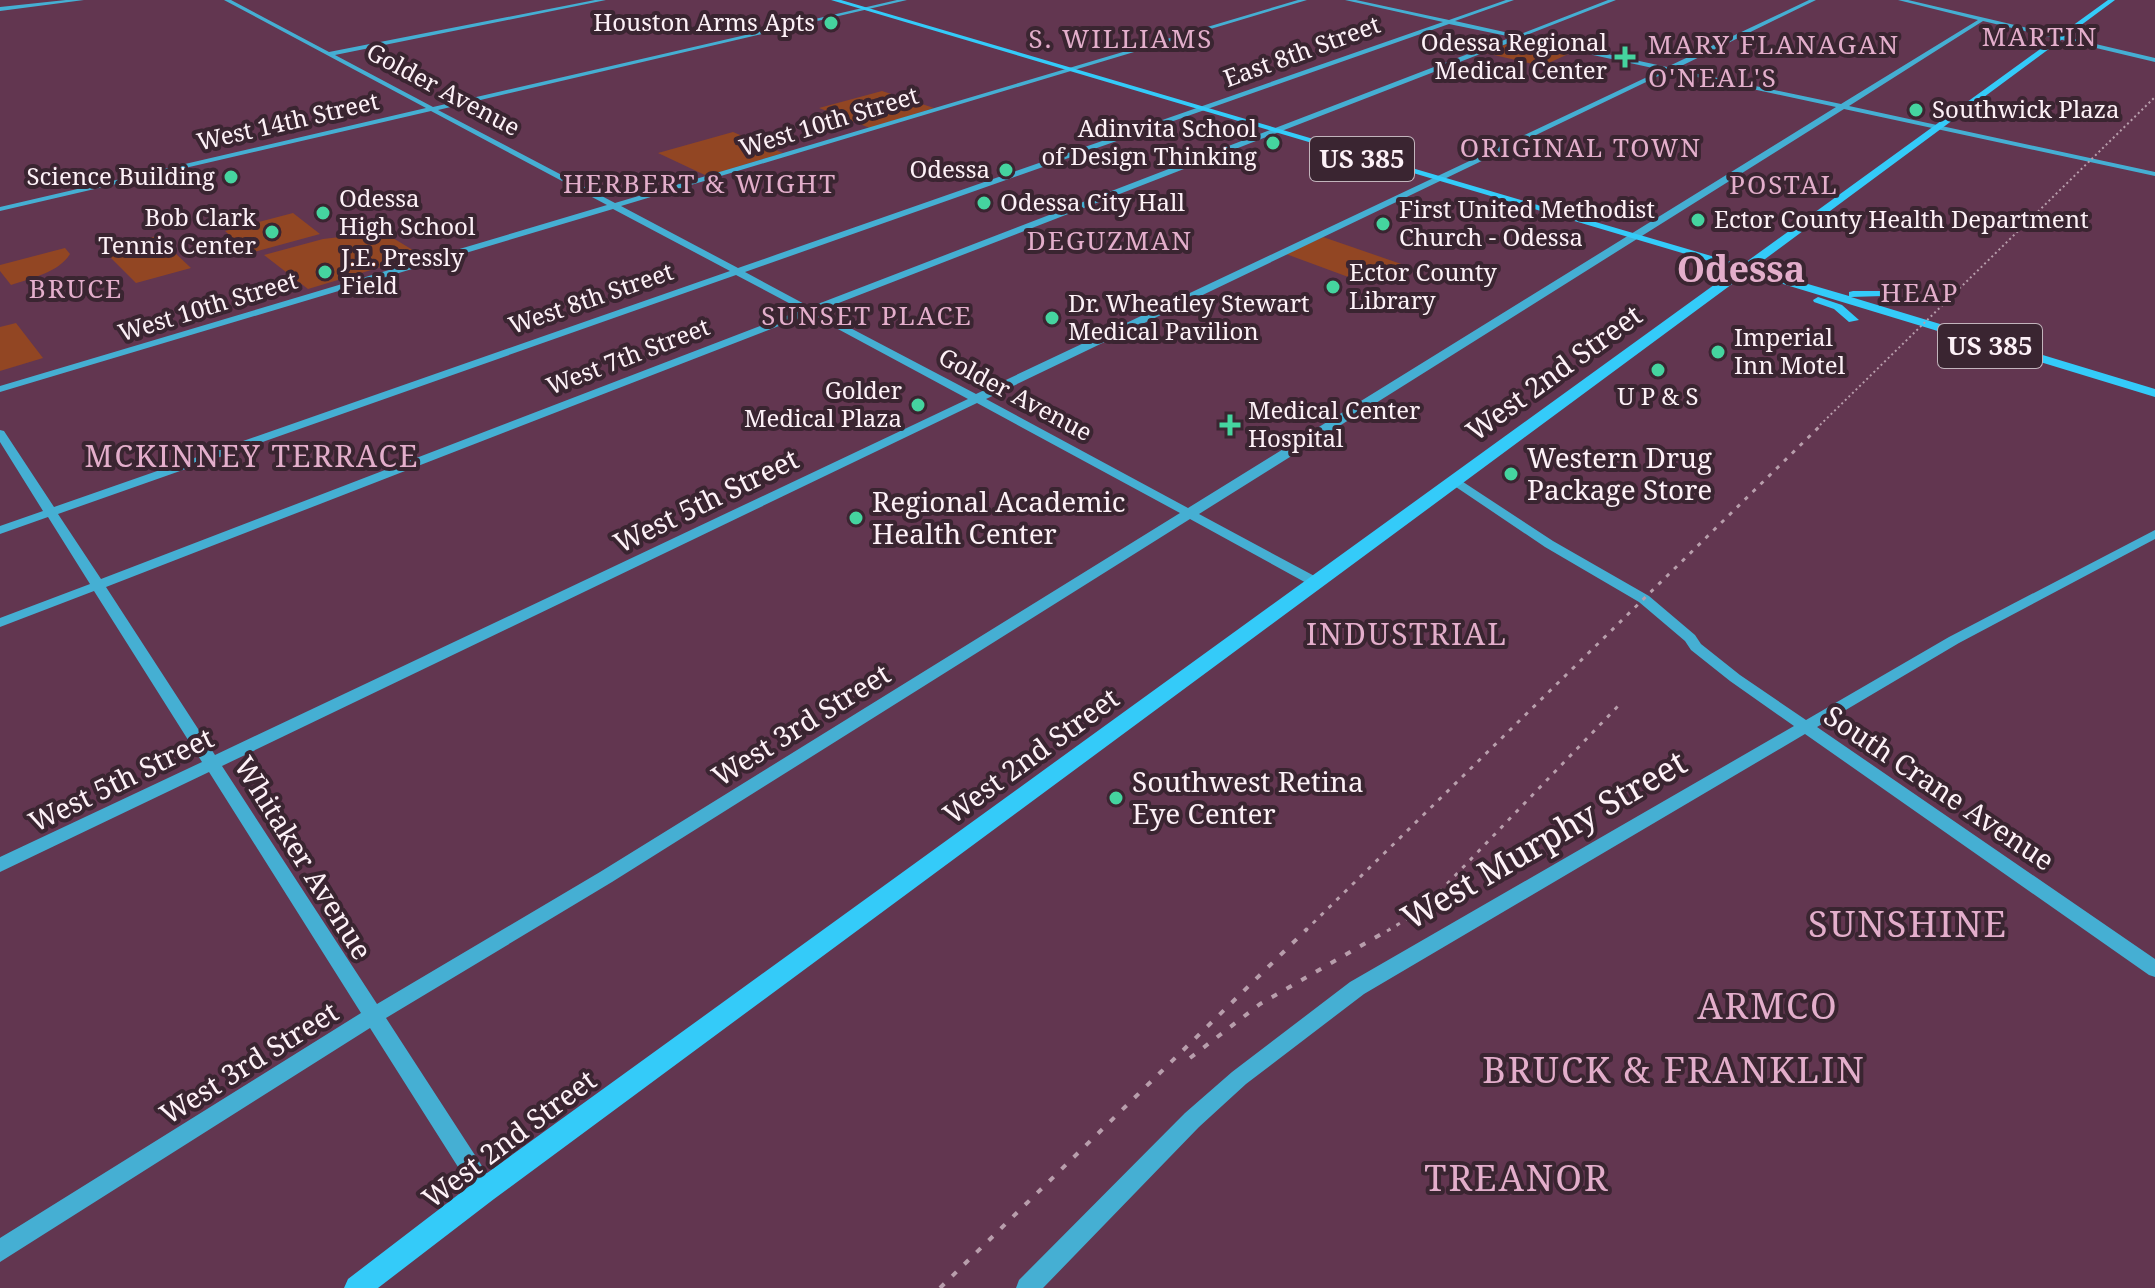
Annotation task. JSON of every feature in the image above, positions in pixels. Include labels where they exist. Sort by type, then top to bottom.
[{"type":"main road","name":"US 385","points":[[834,0],[1630,236],[1738,274],[1864,306],[2155,393]]},
{"type":"main road","name":"West 2nd Street","points":[[357,1288],[485,1190],[2112,0]]},
{"type":"main road","points":[[1757,260],[1772,271],[1840,291],[1883,293]]},
{"type":"main road","points":[[1738,274],[1835,306],[1853,320]]},
{"type":"street","points":[[0,9],[81,0]]},
{"type":"street","name":"Golder Avenue","points":[[227,0],[1315,582]]},
{"type":"street","points":[[329,54],[603,0]]},
{"type":"street","name":"West 14th Street","points":[[0,209],[904,0]]},
{"type":"street","name":"West 10th Street","points":[[0,389],[1304,0]]},
{"type":"street","points":[[1348,0],[2155,176]]},
{"type":"street","name":"East 8th Street","points":[[1198,108],[1511,0]]},
{"type":"street","name":"West 7th Street","points":[[0,623],[1613,0]]},
{"type":"street","name":"West 5th Street","points":[[0,865],[1813,0]]},
{"type":"street","points":[[1901,0],[2155,60]]},
{"type":"street","name":"West 3rd Street","points":[[0,1251],[373,1016],[606,877],[1630,236],[1983,19]]},
{"type":"street","name":"West 8th Street","points":[[0,530],[1198,108]]},
{"type":"street","name":"Whitaker Avenue","points":[[0,433],[485,1190]]},
{"type":"street","name":"South Crane Avenue","points":[[1454,480],[1602,577],[1681,642],[1696,647],[1803,726],[2155,969]]},
{"type":"street","name":"West Murphy Street","points":[[1027,1288],[1192,1120],[1239,1078],[1357,988],[1803,726],[1974,629],[2155,534]]},
{"type":"shaded area","points":[[1519,39],[1575,51],[1542,66],[1485,53]]},
{"type":"shaded area","points":[[882,91],[934,108],[870,128],[819,108]]},
{"type":"shaded area","points":[[733,132],[783,153],[707,176],[658,153]]},
{"type":"shaded area","name":"Bob Clark Tennis Center","points":[[293,213],[320,234],[250,253],[225,231]]},
{"type":"shaded area","name":"J.E. Pressly Field","points":[[383,232],[421,255],[308,289],[264,255],[323,239]]},
{"type":"shaded area","points":[[157,236],[191,268],[136,283],[103,250]]},
{"type":"shaded area","points":[[1323,237],[1407,266],[1370,285],[1286,254]]},
{"type":"shaded area","points":[[65,248],[70,254],[59,266],[35,277],[11,285],[0,271],[0,265]]},
{"type":"shaded area","points":[[16,323],[43,358],[0,371],[0,327]]},
{"type":"railway","points":[[1820,425],[2155,97]]},
{"type":"railway","points":[[1305,931],[1823,423]]},
{"type":"railway","points":[[1387,931],[1422,910],[1620,704]]},
{"type":"railway","points":[[940,1288],[1307,929]]},
{"type":"railway","points":[[1190,1058],[1260,1004],[1390,929]]},
{"type":"place","name":"Houston Arms Apts","points":[[831,23]]},
{"type":"place","name":"Odessa Regional Medical Center","points":[[1625,57]]},
{"type":"place","name":"Southwick Plaza","points":[[1916,110]]},
{"type":"place","name":"Adinvita School of Design Thinking","points":[[1273,143]]},
{"type":"place","name":"Odessa","points":[[1006,170]]},
{"type":"place","name":"Science Building","points":[[231,177]]},
{"type":"place","name":"Odessa City Hall","points":[[984,203]]},
{"type":"place","name":"Odessa High School","points":[[323,213]]},
{"type":"place","name":"Ector County Health Department","points":[[1698,220]]},
{"type":"place","name":"First United Methodist Church - Odessa","points":[[1383,224]]},
{"type":"place","name":"Bob Clark Tennis Center","points":[[272,232]]},
{"type":"place","name":"J.E. Pressly Field","points":[[325,272]]},
{"type":"place","name":"Ector County Library","points":[[1333,287]]},
{"type":"place","name":"Dr. Wheatley Stewart Medical Pavilion","points":[[1052,318]]},
{"type":"place","name":"Imperial Inn Motel","points":[[1718,352]]},
{"type":"place","name":"U P & S","points":[[1658,370]]},
{"type":"place","name":"Golder Medical Plaza","points":[[918,405]]},
{"type":"place","name":"Medical Center Hospital","points":[[1230,425]]},
{"type":"place","name":"Western Drug Package Store","points":[[1511,474]]},
{"type":"place","name":"Regional Academic Health Center","points":[[856,518]]},
{"type":"place","name":"Southwest Retina Eye Center","points":[[1116,798]]},
{"type":"district","name":"MARTIN","points":[[2040,37]]},
{"type":"district","name":"S. WILLIAMS","points":[[1121,39]]},
{"type":"district","name":"MARY FLANAGAN","points":[[1774,45]]},
{"type":"district","name":"O'NEAL'S","points":[[1713,78]]},
{"type":"district","name":"ORIGINAL TOWN","points":[[1581,148]]},
{"type":"district","name":"HERBERT & WIGHT","points":[[700,184]]},
{"type":"district","name":"POSTAL","points":[[1784,185]]},
{"type":"district","name":"DEGUZMAN","points":[[1110,241]]},
{"type":"district","name":"Odessa","points":[[1741,269]]},
{"type":"district","name":"BRUCE","points":[[76,289]]},
{"type":"district","name":"HEAP","points":[[1920,293]]},
{"type":"district","name":"SUNSET PLACE","points":[[867,316]]},
{"type":"district","name":"MCKINNEY TERRACE","points":[[252,457]]},
{"type":"district","name":"INDUSTRIAL","points":[[1407,635]]},
{"type":"district","name":"SUNSHINE","points":[[1908,924]]},
{"type":"district","name":"ARMCO","points":[[1768,1006]]},
{"type":"district","name":"BRUCK & FRANKLIN","points":[[1674,1070]]},
{"type":"district","name":"TREANOR","points":[[1517,1178]]}]
